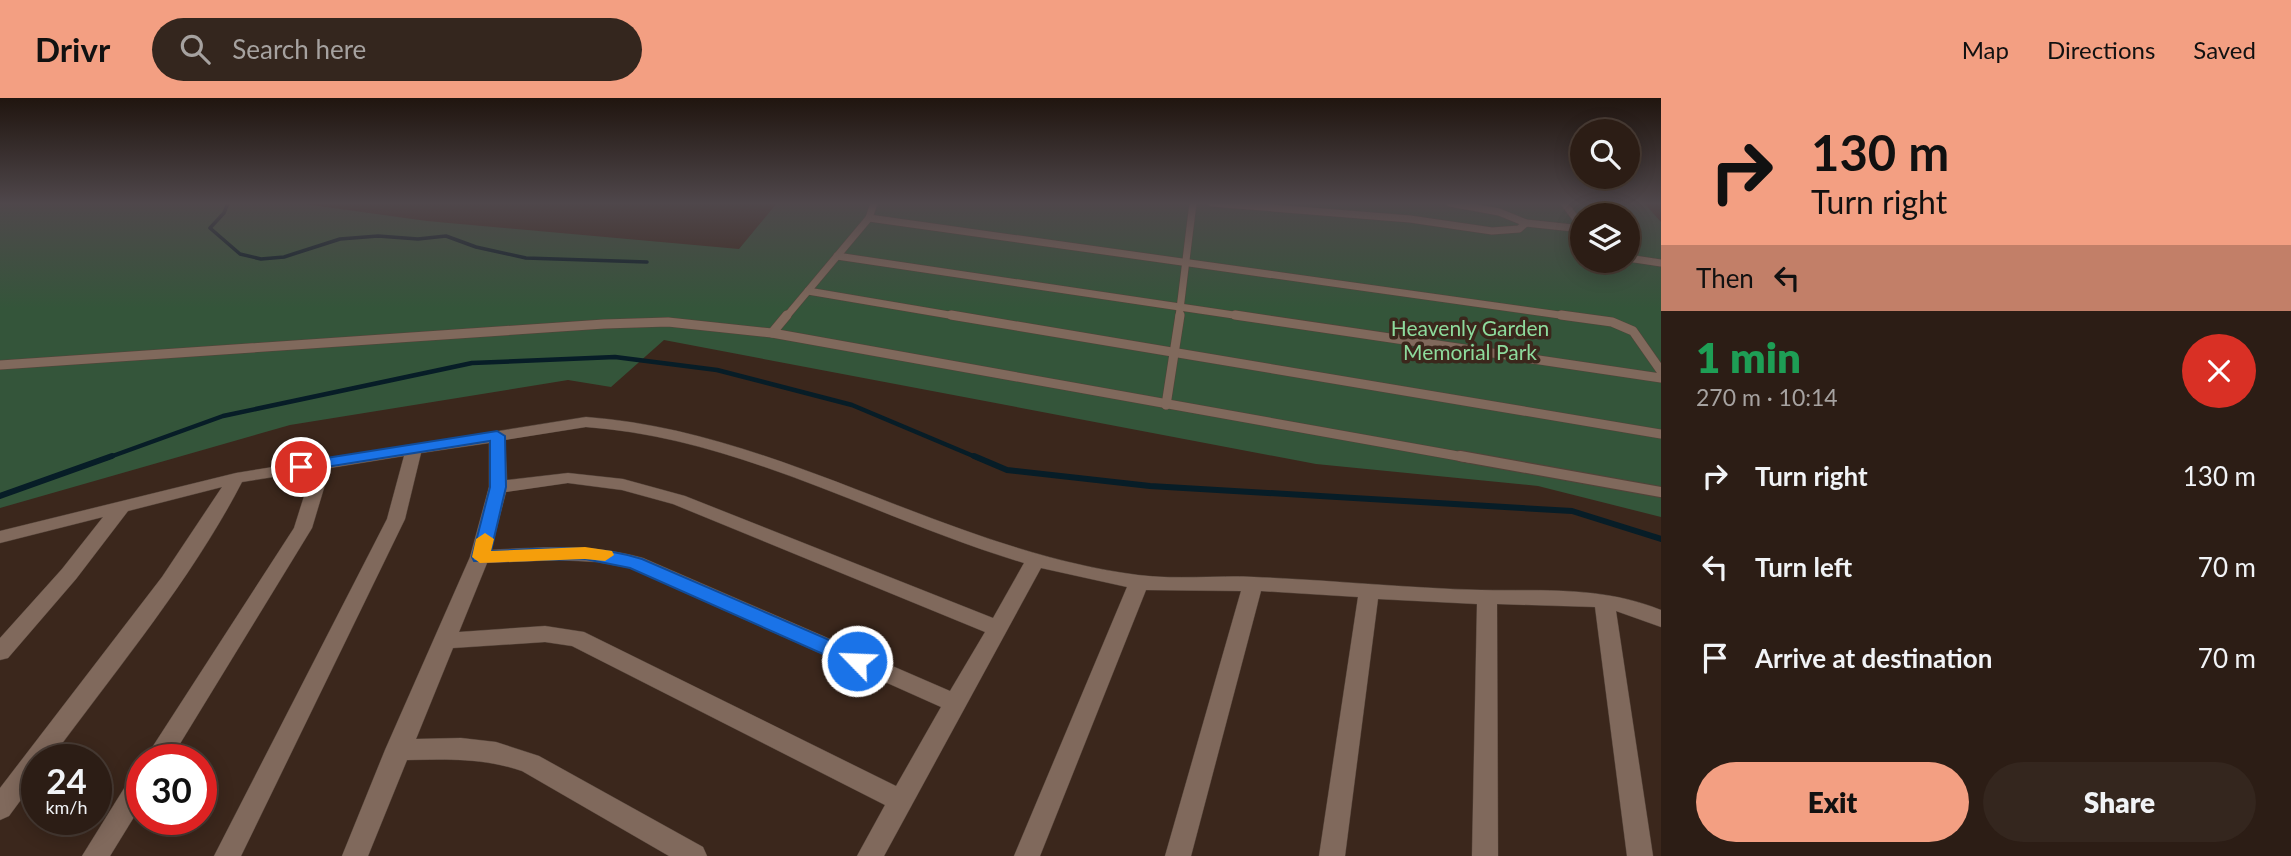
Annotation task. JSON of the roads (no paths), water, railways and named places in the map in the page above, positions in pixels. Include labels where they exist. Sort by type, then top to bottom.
[{"type":"street","points":[[0,537],[236,478],[586,422],[620,423],[669,431],[719,444],[1035,561],[1139,582],[1253,584],[1369,593],[1487,597],[1577,596],[1628,605],[1661,619]]},
{"type":"street","points":[[355,856],[397,750],[480,557],[498,487],[497,436]]},
{"type":"street","points":[[228,856],[396,519],[414,449]]},
{"type":"street","points":[[166,744],[303,528],[323,463]]},
{"type":"street","points":[[0,808],[169,582],[220,508],[236,478]]},
{"type":"street","points":[[498,487],[568,478],[623,485],[680,500],[996,628]]},
{"type":"street","points":[[0,652],[69,574],[122,506]]},
{"type":"street","points":[[480,557],[585,553],[612,556],[636,563],[956,704]]},
{"type":"street","points":[[870,856],[1035,561]]},
{"type":"street","points":[[1027,856],[1139,582]]},
{"type":"street","points":[[1178,856],[1253,584]]},
{"type":"street","points":[[1332,856],[1369,593]]},
{"type":"street","points":[[1485,856],[1487,597]]},
{"type":"street","points":[[1604,600],[1640,856]]},
{"type":"street","points":[[443,641],[545,634],[576,638],[901,801]]},
{"type":"street","points":[[397,750],[461,748],[496,752],[530,763],[694,856]]},
{"type":"street","points":[[95,856],[126,807]]},
{"type":"lane","points":[[772,333],[852,238]]},
{"type":"lane","points":[[1019,238],[1612,322],[1633,331],[1661,371]]},
{"type":"lane","points":[[1166,405],[1189,238]]},
{"type":"lane","points":[[837,256],[1661,378]]},
{"type":"lane","points":[[1640,260],[1661,263]]},
{"type":"lane","points":[[808,291],[1661,434]]},
{"type":"lane","points":[[0,365],[637,322],[705,324],[772,333],[1661,492]]},
{"type":"waterway","points":[[222,238],[240,254],[261,259],[284,257],[348,238]]},
{"type":"waterway","points":[[410,238],[424,238]]},
{"type":"waterway","points":[[452,238],[476,247],[526,258],[647,262]]},
{"type":"waterway","points":[[107,458],[223,416],[472,363],[615,357],[717,370],[852,405],[978,458]]},
{"type":"waterway","points":[[0,496],[112,456]]},
{"type":"waterway","points":[[974,456],[1007,470],[1150,486],[1572,511],[1661,539]]},
{"type":"park label","name":"Heavenly Garden Memorial Park","points":[[1470,341]]}]
